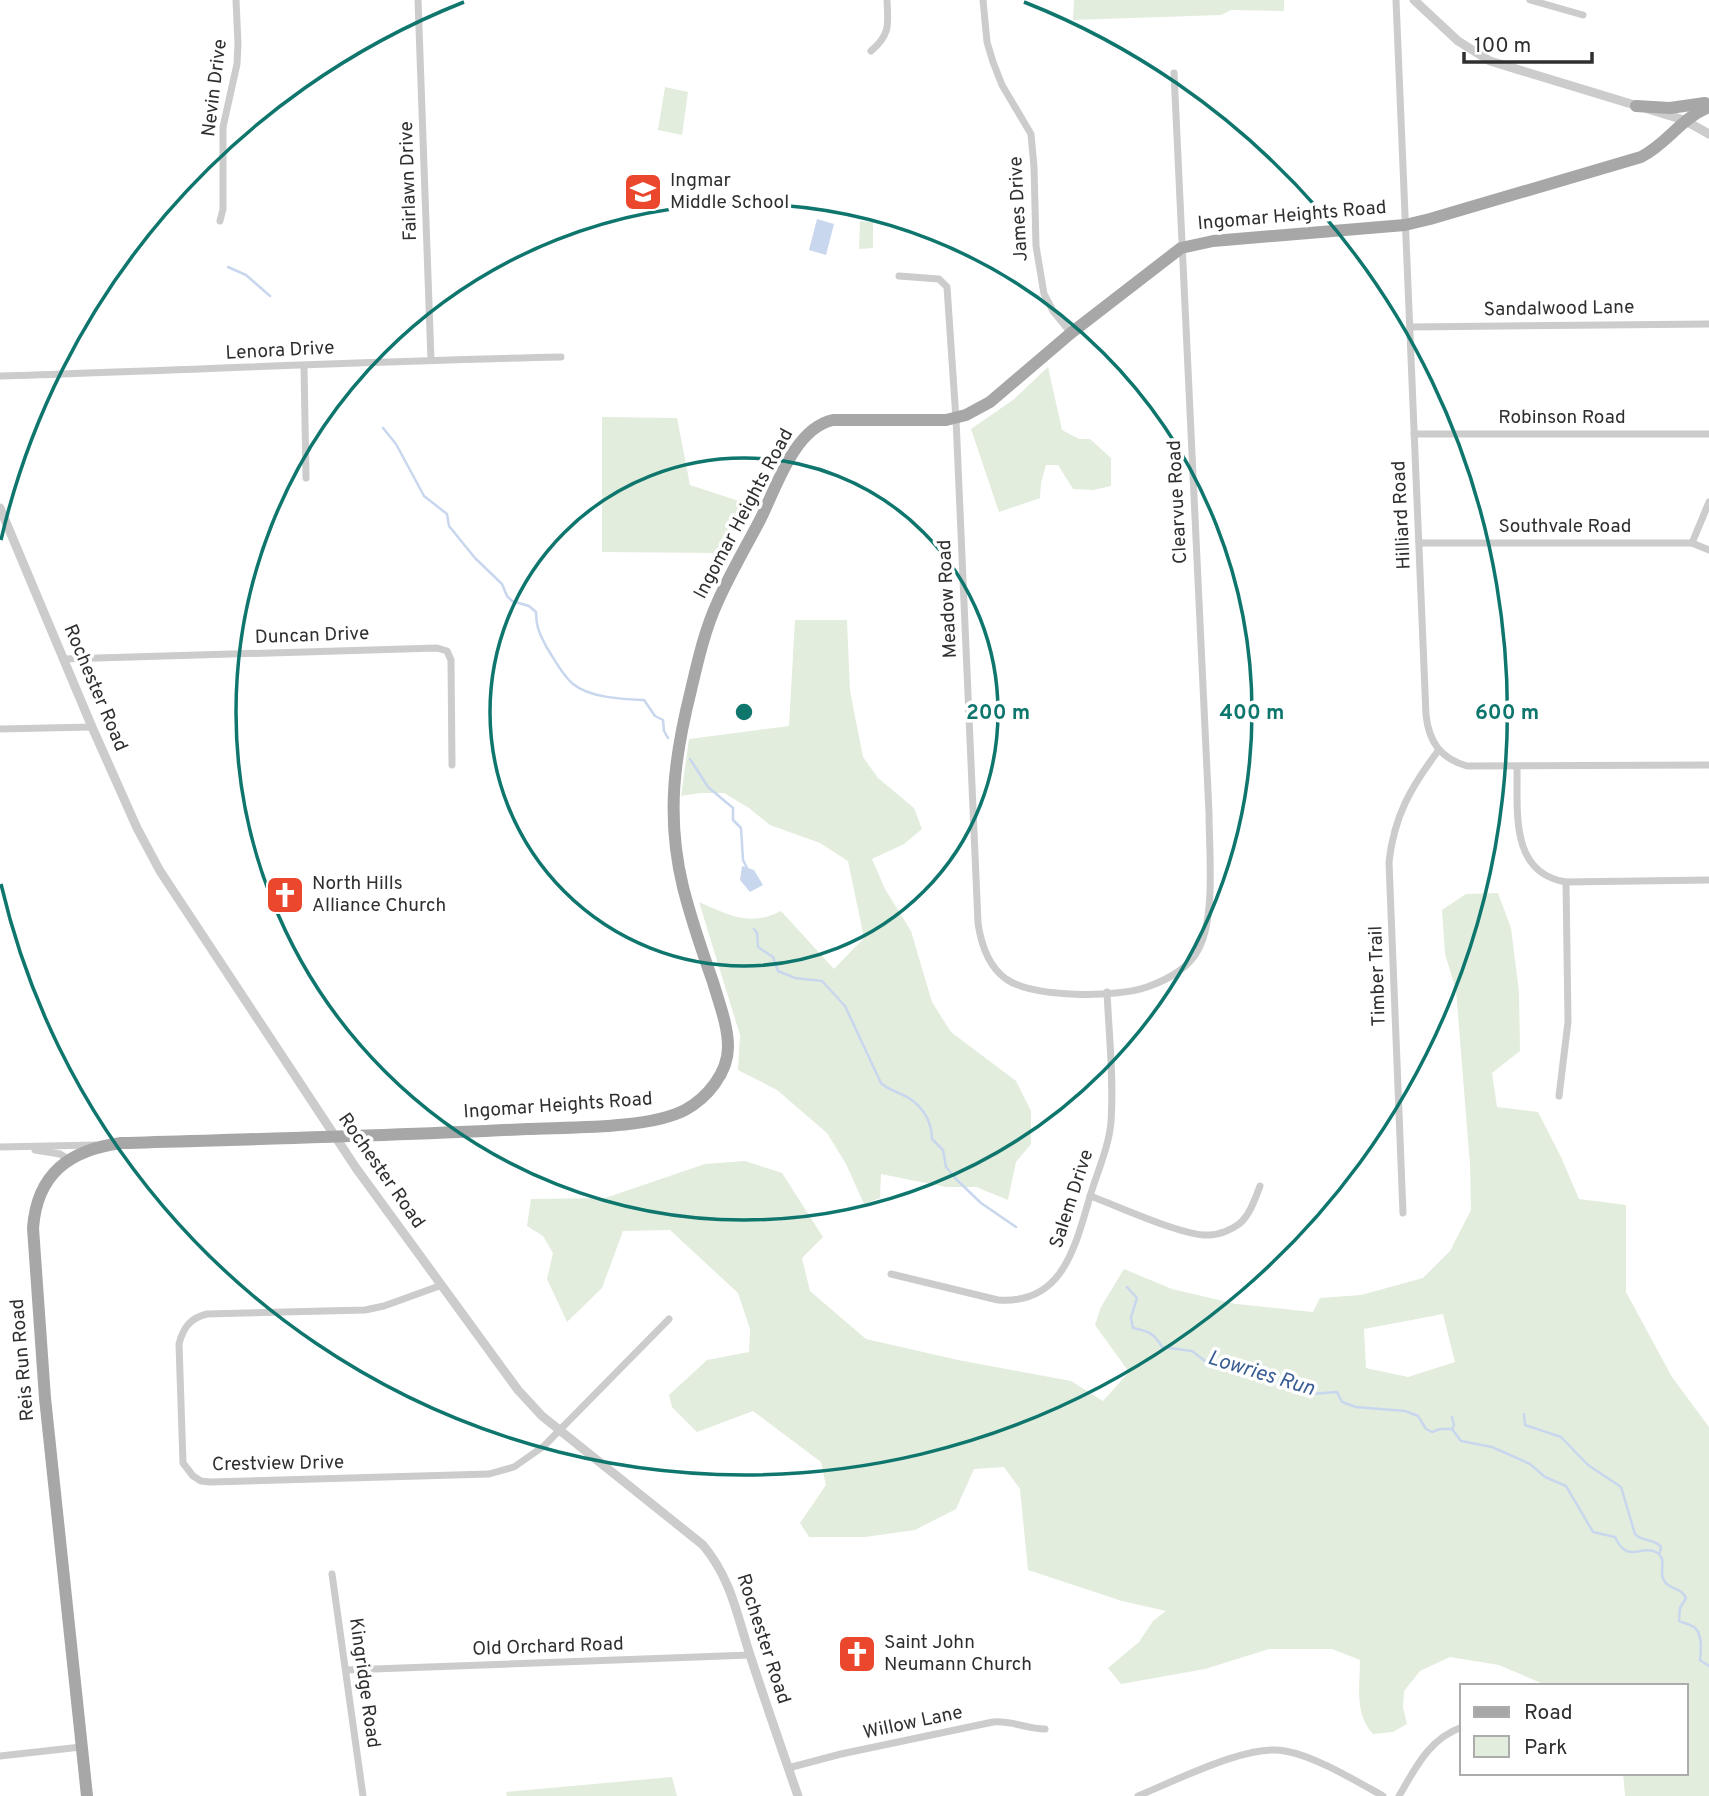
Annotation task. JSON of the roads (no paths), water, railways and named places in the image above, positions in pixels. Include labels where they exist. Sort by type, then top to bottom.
[{"type":"main road","name":"Ingomar Heights Road","points":[[335,1137],[648,1122],[686,1110],[710,1090],[725,1064],[727,1032],[677,860],[673,798],[676,755],[710,621],[791,459],[807,433],[822,422],[834,420],[956,419],[990,402],[1071,333],[1181,248],[1213,241],[1405,225],[1631,161],[1656,148],[1684,121],[1709,105]]},
{"type":"main road","points":[[1636,106],[1670,108],[1709,105]]},
{"type":"main road","name":"Reis Run Road","points":[[87,1796],[45,1398],[33,1228],[35,1205],[40,1191],[52,1174],[68,1159],[107,1145],[335,1137]]},
{"type":"street","name":"Nevin Drive","points":[[220,221],[223,209],[223,127],[239,44],[236,0]]},
{"type":"street","name":"Fairlawn Drive","points":[[418,0],[431,360]]},
{"type":"street","points":[[871,51],[884,38],[888,28],[887,0]]},
{"type":"street","name":"James Drive","points":[[983,0],[987,42],[993,62],[1002,85],[1031,134],[1035,246],[1044,294],[1053,311],[1071,333]]},
{"type":"street","name":"Hilliard Road","points":[[1396,0],[1426,715],[1430,735],[1438,751]]},
{"type":"street","points":[[1414,0],[1458,41],[1490,61],[1684,121],[1709,134]]},
{"type":"street","points":[[1530,0],[1583,15]]},
{"type":"street","name":"Clearvue Road","points":[[1107,992],[1146,988],[1178,972],[1193,958],[1203,941],[1209,905],[1209,813],[1174,73]]},
{"type":"street","name":"Meadow Road","points":[[899,276],[939,279],[947,287],[956,419],[979,936],[989,960],[1004,977],[1025,987],[1063,994],[1107,992]]},
{"type":"street","name":"Sandalwood Lane","points":[[1410,327],[1709,324]]},
{"type":"street","name":"Lenora Drive","points":[[0,376],[561,357]]},
{"type":"street","points":[[304,366],[306,478]]},
{"type":"street","name":"Robinson Road","points":[[1414,434],[1709,434]]},
{"type":"street","points":[[1692,543],[1709,502]]},
{"type":"street","name":"Rochester Road","points":[[0,508],[92,727],[141,837],[160,872],[335,1137],[518,1390],[542,1416],[709,1552],[726,1578],[798,1796]]},
{"type":"street","name":"Southvale Road","points":[[1420,543],[1692,543],[1709,550]]},
{"type":"street","name":"Duncan Drive","points":[[64,659],[437,648],[447,651],[451,660],[452,765]]},
{"type":"street","points":[[0,729],[92,727]]},
{"type":"street","points":[[1438,751],[1467,766],[1709,765]]},
{"type":"street","name":"Timber Trail","points":[[1403,1213],[1389,862],[1403,805],[1438,751]]},
{"type":"street","points":[[1517,767],[1519,828],[1523,848],[1540,872],[1566,882],[1709,880]]},
{"type":"street","points":[[1559,1096],[1568,1022],[1566,882]]},
{"type":"street","name":"Salem Drive","points":[[891,1274],[998,1300],[1025,1300],[1038,1294],[1061,1273],[1071,1254],[1111,1122],[1107,992]]},
{"type":"street","points":[[0,1147],[107,1145]]},
{"type":"street","points":[[24,1146],[60,1154],[68,1159]]},
{"type":"street","points":[[1090,1196],[1191,1233],[1210,1235],[1240,1223],[1247,1215],[1261,1186]]},
{"type":"street","name":"Crestview Drive","points":[[442,1285],[365,1310],[206,1314],[194,1319],[184,1328],[179,1344],[181,1454],[188,1471],[201,1481],[210,1482],[489,1474],[525,1461],[544,1446],[559,1428]]},
{"type":"street","points":[[559,1428],[668,1319]]},
{"type":"street","name":"Kingridge Road","points":[[332,1574],[363,1796]]},
{"type":"street","name":"Old Orchard Road","points":[[347,1670],[750,1655]]},
{"type":"street","name":"Willow Lane","points":[[788,1768],[993,1722],[1003,1721],[1032,1729],[1045,1729]]},
{"type":"street","points":[[1399,1796],[1426,1752],[1441,1737],[1460,1728]]},
{"type":"street","points":[[0,1756],[80,1747]]},
{"type":"street","points":[[1138,1796],[1246,1753],[1271,1749],[1297,1754],[1383,1796]]},
{"type":"water","points":[[817,219],[834,224],[826,255],[809,250]]},
{"type":"water","points":[[742,866],[754,870],[763,885],[750,892],[740,880]]},
{"type":"waterway","points":[[228,267],[246,275],[270,296]]},
{"type":"waterway","points":[[383,428],[396,444],[424,496],[447,514],[449,526],[475,558],[502,584],[512,601],[529,606],[536,612],[542,639],[569,680],[580,689],[597,695],[644,700],[655,716],[663,720],[668,738]]},
{"type":"waterway","name":"Lowries Run","points":[[690,759],[708,787],[733,808],[733,820],[741,828],[743,860],[748,870]]},
{"type":"waterway","name":"Lowries Run","points":[[754,929],[758,947],[773,957],[778,971],[795,978],[822,981],[845,1006],[881,1083],[919,1106],[930,1125],[932,1139],[943,1150],[946,1167],[981,1203],[1016,1227]]},
{"type":"waterway","name":"Lowries Run","points":[[1127,1287],[1137,1298],[1131,1317],[1133,1328],[1150,1333],[1162,1347],[1192,1351],[1213,1365],[1294,1386],[1311,1394],[1337,1392],[1342,1402],[1356,1407],[1405,1411],[1418,1416],[1426,1429],[1432,1432],[1452,1429]]},
{"type":"waterway","points":[[1524,1414],[1525,1425],[1561,1437],[1588,1465],[1621,1487],[1635,1534],[1658,1544],[1661,1547],[1660,1552]]},
{"type":"waterway","points":[[1452,1417],[1452,1429]]},
{"type":"waterway","name":"Lowries Run","points":[[1452,1429],[1461,1441],[1492,1447],[1530,1464],[1545,1477],[1566,1486],[1593,1532],[1615,1537],[1620,1545],[1630,1552],[1650,1550],[1660,1555],[1665,1582],[1682,1592],[1686,1598],[1680,1608],[1679,1621],[1693,1626],[1698,1632],[1701,1644],[1700,1660],[1709,1666]]},
{"type":"place","name":"Ingmar Middle School","points":[[643,192]]},
{"type":"place","name":"North Hills Alliance Church","points":[[285,895]]},
{"type":"place","name":"Saint John Neumann Church","points":[[857,1654]]}]
